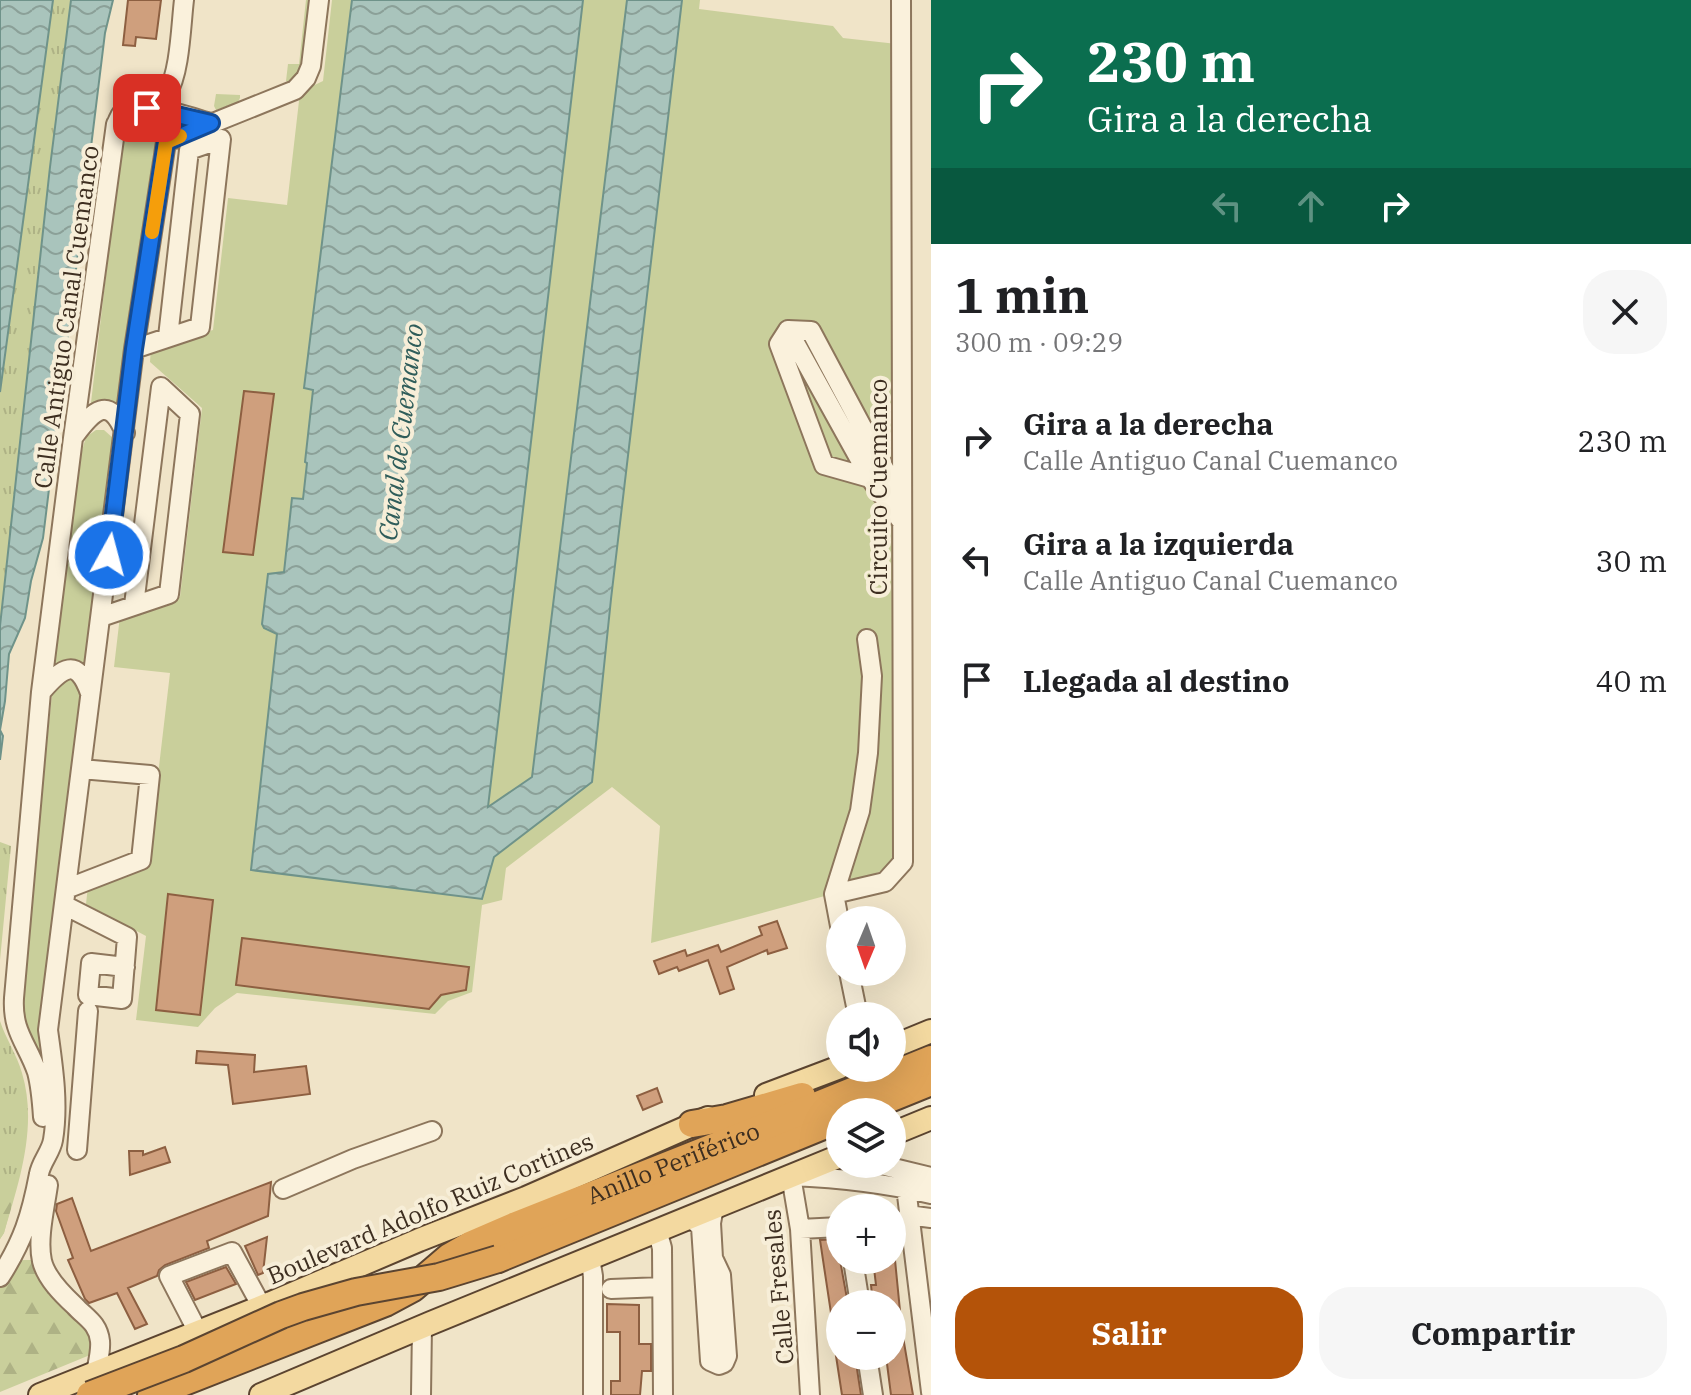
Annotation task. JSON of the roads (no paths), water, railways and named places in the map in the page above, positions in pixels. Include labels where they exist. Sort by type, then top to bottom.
[{"type":"highway","name":"Anillo Periférico","points":[[861,1098],[931,1059]]},
{"type":"highway","name":"Anillo Periférico","points":[[865,1098],[931,1082]]},
{"type":"highway","points":[[692,1124],[727,1118],[809,1094],[841,1098]]},
{"type":"highway","name":"Anillo Periférico","points":[[151,1395],[399,1296],[449,1257],[482,1240],[826,1112]]},
{"type":"highway","name":"Anillo Periférico","points":[[93,1384],[184,1359],[303,1307],[356,1292],[439,1277],[498,1259],[826,1125]]},
{"type":"main road","points":[[906,1041],[931,1031]]},
{"type":"main road","name":"Boulevard Adolfo Ruiz Cortines","points":[[40,1395],[93,1384],[198,1332],[526,1198],[692,1124],[826,1072]]},
{"type":"main road","points":[[906,1128],[931,1118]]},
{"type":"main road","points":[[263,1395],[422,1326],[826,1162]]},
{"type":"street","points":[[147,108],[166,95],[171,86],[184,0]]},
{"type":"street","points":[[147,108],[211,123],[295,90],[306,78],[311,66],[319,0]]},
{"type":"street","name":"Circuito Cuemanco","points":[[834,894],[885,882],[903,862],[901,0]]},
{"type":"street","name":"Calle Antiguo Canal Cuemanco","points":[[45,1268],[41,1244],[49,1172],[40,1143],[43,1117],[41,1092],[36,1070],[17,1030],[14,1010],[41,692],[116,124],[122,113],[132,108],[147,108]]},
{"type":"street","name":"Calle Antiguo Canal Cuemanco","points":[[5,1269],[26,1227],[39,1171],[52,1143],[55,1112],[48,1030],[134,349],[166,142],[211,123]]},
{"type":"street","points":[[134,349],[200,327],[221,139],[189,150],[168,337]]},
{"type":"street","points":[[788,330],[811,331],[902,512]]},
{"type":"street","points":[[788,330],[870,478],[902,512]]},
{"type":"street","points":[[788,330],[779,344],[824,465],[870,478]]},
{"type":"street","points":[[101,617],[169,594],[190,414],[161,387],[134,605]]},
{"type":"street","points":[[73,438],[89,415],[99,411],[109,411],[118,417],[125,433]]},
{"type":"street","points":[[836,906],[834,894],[860,811],[868,753],[872,676],[867,639]]},
{"type":"street","points":[[41,692],[56,675],[75,670],[84,676],[90,696]]},
{"type":"street","points":[[65,897],[141,860],[150,775],[81,769]]},
{"type":"street","points":[[65,897],[127,937],[125,967]]},
{"type":"street","points":[[77,1150],[88,1011]]},
{"type":"street","points":[[283,1189],[353,1159],[432,1131]]},
{"type":"street","points":[[791,1176],[826,1177]]},
{"type":"street","name":"Calle Fresales","points":[[791,1176],[800,1229],[810,1395]]},
{"type":"street","points":[[906,1176],[931,1177]]},
{"type":"street","points":[[893,1178],[922,1245],[931,1392]]},
{"type":"street","points":[[896,1178],[931,1194]]},
{"type":"street","points":[[690,1217],[701,1227],[710,1361],[719,1365],[724,1363],[727,1356],[721,1275],[713,1258],[711,1223],[714,1207]]},
{"type":"street","points":[[908,1215],[931,1218]]},
{"type":"street","points":[[800,1229],[826,1228]]},
{"type":"street","points":[[657,1230],[662,1248],[663,1395]]},
{"type":"street","points":[[198,1332],[169,1276],[232,1252],[262,1307]]},
{"type":"street","name":"Calle Antiguo Canal Cuemanco","points":[[5,1269],[21,1255],[39,1260],[45,1268]]},
{"type":"street","points":[[590,1258],[593,1276],[593,1395]]},
{"type":"street","points":[[45,1268],[68,1300],[96,1327],[100,1343],[93,1384]]},
{"type":"street","points":[[611,1289],[662,1287]]},
{"type":"street","points":[[421,1395],[422,1326]]},
{"type":"street","points":[[869,1370],[873,1395]]},
{"type":"water","points":[[0,0],[53,0],[0,392]]},
{"type":"water","points":[[71,0],[113,0],[105,33],[43,538],[25,618],[9,654],[0,730],[0,626]]},
{"type":"water","name":"Canal de Cuemanco","points":[[352,0],[583,0],[488,807],[532,777],[627,0],[682,0],[592,782],[494,857],[482,899],[251,870],[277,634],[262,624],[268,574],[284,572],[292,498],[303,499],[313,390],[304,388]]},
{"type":"water","points":[[0,730],[3,736],[0,760]]}]
